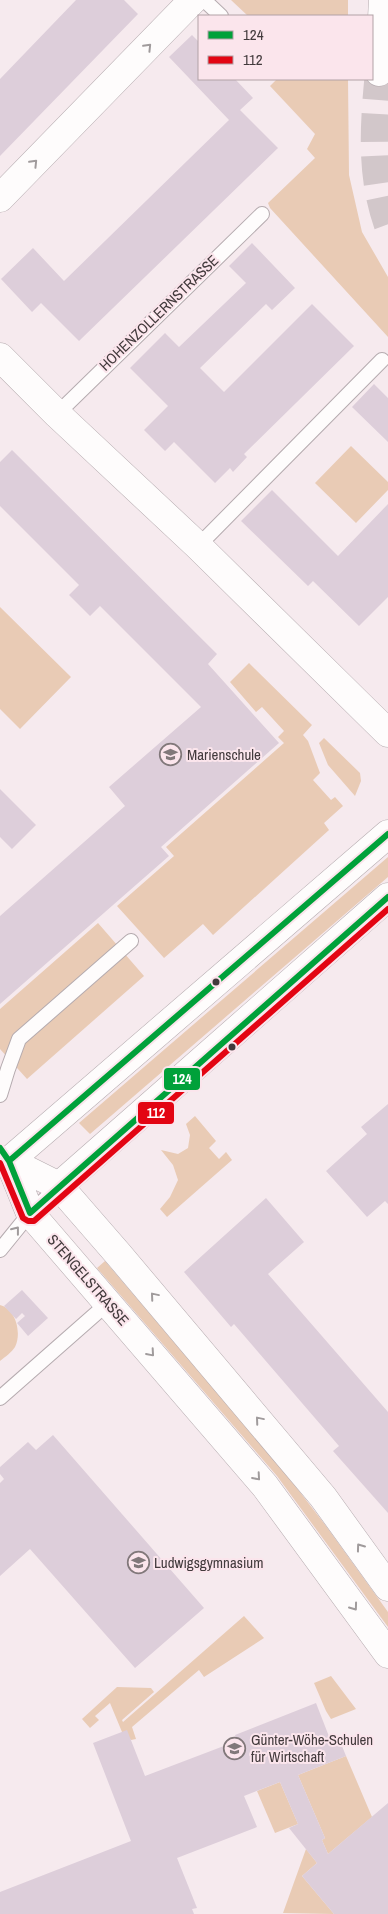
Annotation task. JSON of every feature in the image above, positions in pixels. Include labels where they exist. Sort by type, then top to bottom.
[{"type":"main road","points":[[0,198],[193,0]]},
{"type":"main road","points":[[379,72],[383,0]]},
{"type":"main road","points":[[0,356],[57,414],[198,546],[388,733]]},
{"type":"main road","points":[[388,834],[5,1165],[59,1186],[323,1497],[388,1587]]},
{"type":"main road","points":[[59,1186],[388,897]]},
{"type":"main road","name":"STENGELSTRASSE","points":[[5,1165],[30,1213],[264,1486],[388,1654]]},
{"type":"lane","points":[[204,0],[220,15]]},
{"type":"lane","name":"HOHENZOLLERNSTRASSE","points":[[57,414],[262,214]]},
{"type":"lane","points":[[198,546],[382,360]]},
{"type":"lane","points":[[0,1095],[19,1039],[131,941]]},
{"type":"lane","points":[[0,1250],[30,1213],[59,1186]]},
{"type":"lane","points":[[0,1398],[108,1303]]},
{"type":"shaded area","points":[[231,0],[348,0],[348,15],[247,15]]},
{"type":"shaded area","points":[[276,80],[348,80],[349,175],[362,232],[388,277],[388,337],[270,208],[268,203],[315,158],[307,149],[315,134],[270,86]]},
{"type":"shaded area","points":[[351,446],[388,482],[388,490],[356,523],[315,483]]},
{"type":"shaded area","points":[[0,607],[71,677],[20,729],[0,709]]},
{"type":"shaded area","points":[[249,663],[312,725],[303,735],[308,741],[320,773],[313,780],[331,800],[335,797],[343,806],[324,823],[329,830],[213,935],[203,924],[164,958],[117,906],[174,856],[166,847],[284,743],[278,737],[284,731],[262,707],[256,712],[230,682]]},
{"type":"shaded area","points":[[324,738],[360,773],[361,781],[355,796],[328,765],[319,743]]},
{"type":"shaded area","points":[[388,857],[388,877],[90,1134],[79,1123]]},
{"type":"shaded area","points":[[98,923],[144,976],[27,1079],[0,1049],[0,1009]]},
{"type":"shaded area","points":[[195,1116],[216,1141],[209,1148],[219,1159],[226,1152],[232,1160],[167,1217],[160,1209],[170,1197],[178,1180],[173,1165],[161,1150],[178,1154],[188,1148],[190,1135],[186,1124]]},
{"type":"shaded area","points":[[105,1261],[283,1470],[388,1612],[388,1627],[277,1476],[97,1268]]},
{"type":"shaded area","points":[[0,1305],[6,1307],[14,1316],[18,1335],[15,1347],[0,1361]]},
{"type":"shaded area","points":[[244,1616],[264,1638],[204,1677],[199,1670],[132,1727],[136,1739],[131,1740],[122,1732],[110,1703],[95,1716],[99,1720],[90,1728],[82,1719],[117,1687],[151,1688],[154,1692],[122,1720],[123,1722]]},
{"type":"shaded area","points":[[331,1676],[356,1709],[331,1719],[314,1683]]},
{"type":"shaded area","points":[[346,1756],[372,1817],[328,1854],[322,1840],[325,1838],[298,1775]]},
{"type":"shaded area","points":[[280,1782],[298,1824],[275,1833],[257,1791]]},
{"type":"shaded area","points":[[306,1849],[317,1863],[302,1876],[334,1914],[283,1913]]},
{"type":"building","points":[[76,0],[124,0],[138,14],[0,156],[0,79]]},
{"type":"building","points":[[192,35],[198,41],[198,80],[236,80],[253,98],[240,110],[278,148],[79,341],[41,303],[32,312],[1,279],[33,248],[64,281],[229,120],[169,57]]},
{"type":"building","points":[[252,243],[295,288],[272,310],[266,304],[200,368],[224,392],[312,304],[354,346],[244,454],[247,457],[233,472],[230,468],[215,483],[174,442],[165,451],[144,430],[168,406],[130,368],[165,333],[179,347],[246,283],[229,266]]},
{"type":"building","points":[[374,384],[388,398],[388,442],[352,407]]},
{"type":"building","points":[[12,450],[217,654],[208,664],[279,743],[161,847],[169,856],[0,1004],[0,916],[125,806],[109,787],[201,707],[100,606],[90,616],[69,595],[79,585],[0,506],[0,462]]},
{"type":"building","points":[[272,490],[338,556],[388,504],[388,597],[359,626],[313,581],[308,586],[241,521]]},
{"type":"building","points":[[0,789],[36,825],[12,849],[0,837]]},
{"type":"building","points":[[388,1104],[388,1204],[385,1201],[367,1217],[326,1171],[367,1134],[361,1127]]},
{"type":"building","points":[[266,1198],[304,1242],[268,1274],[388,1412],[388,1513],[333,1451],[339,1446],[234,1324],[231,1327],[184,1272]]},
{"type":"building","points":[[22,1290],[48,1318],[28,1336],[17,1323],[25,1316],[22,1313],[16,1319],[4,1306]]},
{"type":"building","points":[[53,1435],[204,1608],[135,1668],[30,1549],[0,1576],[0,1483],[4,1479],[0,1474],[0,1467],[28,1442],[36,1450]]},
{"type":"building","points":[[316,1703],[330,1739],[338,1736],[346,1756],[298,1775],[325,1838],[322,1840],[328,1854],[388,1803],[388,1914],[334,1914],[302,1876],[317,1863],[289,1828],[298,1824],[280,1782],[244,1796],[257,1827],[177,1858],[197,1908],[192,1909],[194,1914],[0,1914],[0,1892],[131,1841],[93,1743],[127,1730],[145,1776],[237,1741],[235,1735]]},
{"type":"tunnel","points":[[379,72],[375,130],[376,168],[378,187],[388,225]]},
{"type":"transit line","name":"124","points":[[9,1161],[388,834]]},
{"type":"transit line","name":"124","points":[[0,1148],[9,1161],[30,1213],[388,897]]},
{"type":"transit line","name":"112","points":[[0,1163],[23,1218],[28,1221],[34,1221],[388,909]]},
{"type":"place","name":"Marienschule","points":[[171,755]]},
{"type":"place","name":"Ludwigsgymnasium","points":[[138,1563]]},
{"type":"place","name":"Günter-Wöhe-Schulen für Wirtschaft","points":[[235,1749]]}]
